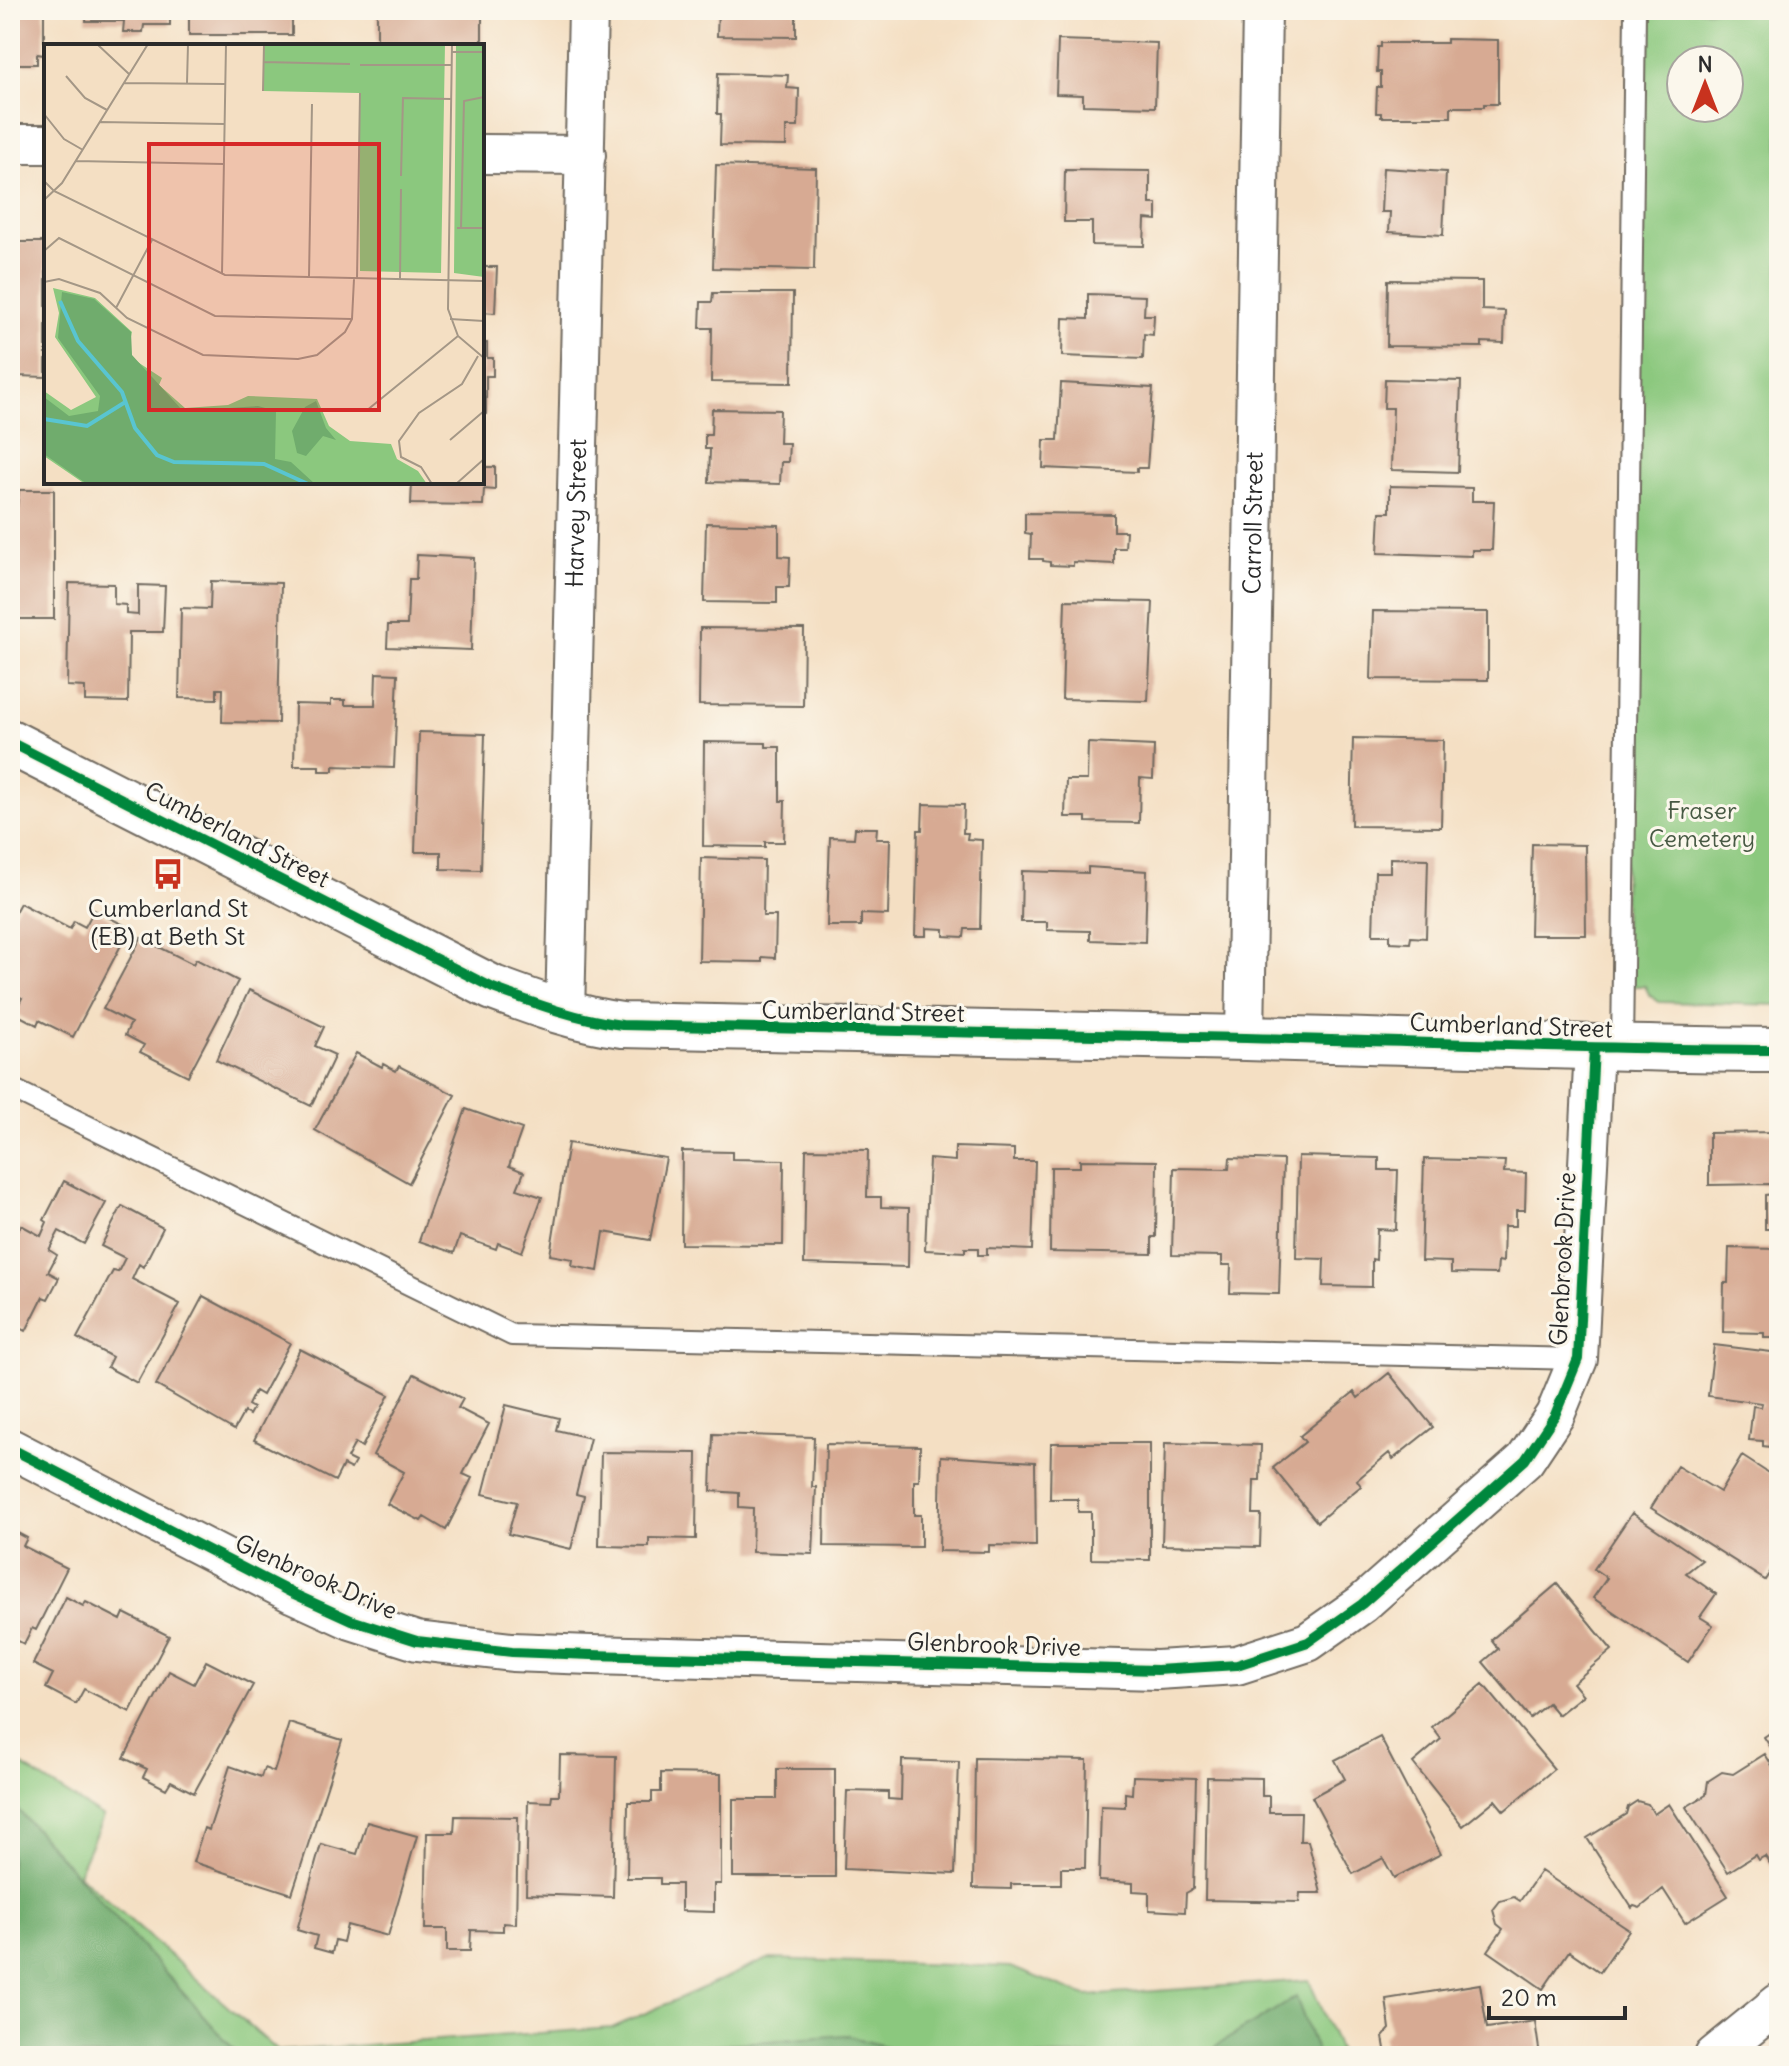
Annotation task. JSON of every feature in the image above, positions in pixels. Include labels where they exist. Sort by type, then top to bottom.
[{"type":"street","name":"Harvey Street","points":[[565,1015],[588,10]]},
{"type":"street","name":"Carroll Street","points":[[1245,1037],[1262,10]]},
{"type":"street","points":[[10,144],[44,144]]},
{"type":"street","points":[[484,154],[586,155]]},
{"type":"street","name":"Cumberland Street","points":[[13,752],[493,988],[565,1015],[593,1021],[637,1026],[880,1033],[1245,1037],[1608,1049],[1779,1050]]},
{"type":"street","name":"Glenbrook Drive","points":[[10,1448],[294,1594],[351,1620],[417,1641],[512,1652],[1157,1670],[1237,1665],[1308,1642],[1362,1604],[1525,1460],[1555,1415],[1578,1359],[1608,1049]]},
{"type":"street","points":[[1714,2056],[1779,2003]]},
{"type":"lane","points":[[1608,1049],[1635,10]]},
{"type":"lane","points":[[10,1088],[512,1335],[1578,1359]]},
{"type":"green space","name":"Fraser Cemetery","points":[[1635,10],[1779,10],[1779,1005],[1659,1002],[1645,986],[1623,986]]},
{"type":"green space","points":[[10,1758],[103,1817],[78,1874],[278,2051],[612,2028],[768,1959],[1010,1967],[1086,1996],[1309,1980],[1341,2056],[10,2056]]},
{"type":"green space","points":[[10,1801],[240,2056],[10,2056]]},
{"type":"green space","points":[[1296,1997],[1318,2056],[1211,2056],[1216,2046]]},
{"type":"green space","points":[[845,2035],[919,2056],[576,2056]]},
{"type":"building","points":[[10,10],[44,10],[44,55],[37,54],[37,64],[10,64]]},
{"type":"building","points":[[87,10],[170,10],[170,25],[144,25],[143,32],[123,32],[124,21],[86,21]]},
{"type":"building","points":[[189,10],[292,10],[292,35],[189,35]]},
{"type":"building","points":[[718,10],[796,10],[796,37],[717,36]]},
{"type":"building","points":[[377,12],[482,14],[482,44],[377,44]]},
{"type":"building","points":[[1447,39],[1498,40],[1498,104],[1451,107],[1451,117],[1381,117],[1381,113],[1376,113],[1377,87],[1381,87],[1381,72],[1377,72],[1378,47],[1381,43],[1447,43]]},
{"type":"building","points":[[1058,40],[1157,43],[1155,107],[1083,105],[1083,95],[1056,94]]},
{"type":"building","points":[[718,73],[788,75],[787,88],[799,89],[798,127],[786,127],[786,146],[720,145]]},
{"type":"building","points":[[716,165],[816,168],[814,270],[713,268]]},
{"type":"building","points":[[1383,168],[1446,172],[1443,235],[1389,232],[1390,212],[1381,212]]},
{"type":"building","points":[[1065,170],[1150,171],[1150,204],[1157,204],[1157,220],[1145,219],[1144,246],[1092,245],[1092,222],[1064,222]]},
{"type":"building","points":[[10,242],[44,242],[44,377],[18,376],[19,336],[10,336]]},
{"type":"building","points":[[484,267],[497,267],[495,313],[484,312]]},
{"type":"building","points":[[1388,280],[1482,281],[1482,310],[1505,311],[1504,343],[1482,342],[1482,347],[1387,346]]},
{"type":"building","points":[[713,293],[793,293],[792,383],[711,382],[712,328],[700,328],[701,302],[712,302]]},
{"type":"building","points":[[1088,294],[1145,296],[1144,315],[1154,315],[1153,335],[1144,334],[1143,359],[1062,356],[1063,318],[1088,319]]},
{"type":"building","points":[[484,343],[487,343],[487,358],[493,358],[493,376],[486,376],[486,414]]},
{"type":"building","points":[[1385,379],[1461,381],[1458,472],[1391,470],[1393,408],[1384,408]]},
{"type":"building","points":[[1061,383],[1153,388],[1147,468],[1137,468],[1137,472],[1043,468],[1044,440],[1058,440]]},
{"type":"building","points":[[712,409],[780,410],[779,443],[789,443],[788,462],[781,462],[780,484],[709,482],[710,449],[705,449],[705,435],[711,435]]},
{"type":"building","points":[[484,467],[495,467],[495,490],[484,489],[483,505],[411,504],[412,484],[484,484]]},
{"type":"building","points":[[1390,486],[1472,488],[1472,501],[1494,501],[1492,550],[1472,550],[1472,556],[1378,553],[1380,512],[1390,512]]},
{"type":"building","points":[[19,490],[54,490],[54,619],[10,619],[10,525],[15,525]]},
{"type":"building","points":[[1025,513],[1114,514],[1114,531],[1126,531],[1125,548],[1114,548],[1114,564],[1073,562],[1073,566],[1050,565],[1043,559],[1030,559],[1031,534],[1025,533]]},
{"type":"building","points":[[706,523],[779,525],[779,556],[790,557],[789,587],[777,587],[777,603],[704,602]]},
{"type":"building","points":[[417,555],[474,558],[471,650],[387,647],[388,625],[407,625],[409,579],[416,579]]},
{"type":"building","points":[[211,581],[281,583],[278,723],[222,722],[223,689],[217,689],[217,699],[179,698],[181,608],[210,609]]},
{"type":"building","points":[[69,583],[114,584],[114,604],[126,605],[126,614],[138,615],[138,585],[165,586],[163,632],[129,632],[128,702],[85,701],[85,687],[67,686]]},
{"type":"building","points":[[1065,600],[1153,602],[1148,701],[1062,699]]},
{"type":"building","points":[[1373,611],[1488,612],[1488,680],[1371,679]]},
{"type":"building","points":[[700,628],[804,629],[803,706],[699,705]]},
{"type":"building","points":[[376,673],[398,674],[394,768],[333,766],[333,771],[319,771],[319,766],[294,766],[295,704],[331,705],[331,700],[345,700],[345,705],[375,705]]},
{"type":"building","points":[[419,732],[485,734],[481,870],[441,869],[441,852],[415,852]]},
{"type":"building","points":[[1353,738],[1443,740],[1441,827],[1351,826]]},
{"type":"building","points":[[704,742],[766,743],[766,747],[780,747],[780,801],[785,801],[784,842],[765,842],[765,847],[703,846]]},
{"type":"building","points":[[1088,743],[1154,746],[1153,779],[1140,778],[1139,823],[1086,822],[1086,817],[1065,817],[1066,780],[1087,780]]},
{"type":"building","points":[[923,804],[964,805],[963,833],[968,833],[967,839],[982,840],[980,929],[965,929],[964,937],[944,936],[944,929],[926,928],[926,936],[915,936],[918,830],[922,830]]},
{"type":"building","points":[[855,828],[877,828],[876,839],[890,839],[888,915],[861,914],[861,926],[827,926],[830,837],[854,838]]},
{"type":"building","points":[[1532,844],[1585,845],[1586,935],[1530,935]]},
{"type":"building","points":[[701,858],[764,860],[763,916],[776,916],[775,958],[762,957],[762,962],[699,961]]},
{"type":"building","points":[[1390,858],[1428,859],[1426,938],[1411,937],[1410,943],[1390,942],[1390,935],[1373,935],[1375,872],[1390,872]]},
{"type":"building","points":[[1088,867],[1147,871],[1145,942],[1090,940],[1090,931],[1047,930],[1047,922],[1021,922],[1022,871],[1088,873]]},
{"type":"building","points":[[20,903],[70,929],[74,921],[85,927],[94,910],[130,928],[73,1037],[39,1020],[37,1025],[14,1013],[22,998],[10,992],[10,921]]},
{"type":"building","points":[[141,938],[193,964],[196,959],[238,981],[188,1076],[140,1052],[144,1045],[125,1035],[131,1023],[103,1009]]},
{"type":"building","points":[[249,990],[324,1027],[315,1046],[335,1055],[311,1106],[216,1060]]},
{"type":"building","points":[[356,1053],[382,1067],[383,1064],[396,1071],[399,1066],[455,1095],[409,1183],[315,1130]]},
{"type":"building","points":[[466,1109],[522,1129],[509,1166],[524,1172],[517,1189],[542,1197],[522,1252],[498,1243],[496,1249],[460,1236],[454,1253],[419,1241]]},
{"type":"building","points":[[1779,1132],[1779,1229],[1765,1229],[1765,1195],[1773,1194],[1773,1184],[1709,1185],[1709,1133]]},
{"type":"building","points":[[568,1143],[666,1158],[650,1240],[604,1232],[598,1271],[572,1266],[573,1259],[550,1255]]},
{"type":"building","points":[[955,1147],[1014,1149],[1014,1161],[1035,1161],[1032,1250],[987,1248],[987,1255],[978,1255],[978,1248],[965,1248],[965,1252],[925,1250],[929,1159],[955,1161]]},
{"type":"building","points":[[806,1149],[868,1150],[867,1197],[881,1197],[881,1207],[909,1208],[908,1267],[804,1264]]},
{"type":"building","points":[[682,1151],[732,1152],[732,1159],[784,1160],[783,1245],[681,1244]]},
{"type":"building","points":[[1298,1156],[1379,1158],[1379,1170],[1398,1170],[1396,1230],[1377,1229],[1376,1260],[1372,1259],[1372,1287],[1323,1286],[1324,1259],[1296,1258]]},
{"type":"building","points":[[1230,1158],[1283,1160],[1279,1294],[1230,1293],[1231,1265],[1222,1265],[1222,1256],[1172,1255],[1174,1168],[1229,1169]]},
{"type":"building","points":[[1424,1159],[1505,1161],[1504,1172],[1526,1173],[1525,1210],[1516,1210],[1516,1226],[1504,1226],[1503,1262],[1498,1261],[1497,1274],[1451,1273],[1451,1262],[1421,1261]]},
{"type":"building","points":[[1080,1160],[1157,1161],[1156,1237],[1152,1237],[1152,1254],[1050,1252],[1051,1167],[1080,1167]]},
{"type":"building","points":[[64,1181],[106,1203],[84,1244],[59,1231],[49,1250],[57,1255],[48,1272],[59,1278],[48,1299],[43,1297],[26,1331],[10,1323],[10,1237],[14,1239],[21,1225],[41,1236],[47,1222],[44,1220]]},
{"type":"building","points":[[122,1206],[163,1228],[143,1267],[139,1264],[132,1279],[180,1304],[137,1383],[107,1367],[112,1357],[77,1338],[113,1271],[118,1272],[125,1258],[101,1246]]},
{"type":"building","points":[[1729,1248],[1779,1249],[1779,1338],[1764,1338],[1764,1333],[1723,1332],[1724,1283],[1728,1283]]},
{"type":"building","points":[[203,1296],[290,1343],[262,1395],[255,1391],[248,1405],[253,1408],[249,1415],[244,1412],[234,1430],[156,1385]]},
{"type":"building","points":[[1714,1345],[1779,1353],[1779,1448],[1763,1446],[1763,1441],[1749,1440],[1753,1406],[1761,1407],[1762,1403],[1708,1396]]},
{"type":"building","points":[[300,1349],[389,1395],[362,1447],[355,1443],[347,1458],[355,1462],[351,1469],[343,1465],[335,1481],[254,1440]]},
{"type":"building","points":[[1389,1373],[1433,1427],[1393,1459],[1389,1453],[1357,1480],[1361,1486],[1317,1522],[1273,1468],[1305,1442],[1300,1436],[1354,1392],[1358,1398]]},
{"type":"building","points":[[414,1374],[463,1399],[458,1408],[489,1424],[463,1474],[472,1478],[446,1530],[424,1517],[421,1521],[387,1504],[404,1472],[373,1455]]},
{"type":"building","points":[[506,1405],[559,1418],[556,1430],[590,1438],[576,1494],[584,1496],[571,1549],[508,1534],[517,1502],[483,1494]]},
{"type":"building","points":[[713,1434],[814,1437],[812,1487],[816,1487],[813,1554],[752,1552],[753,1508],[739,1507],[739,1493],[711,1491]]},
{"type":"building","points":[[1051,1443],[1150,1443],[1150,1560],[1091,1559],[1091,1512],[1078,1512],[1078,1499],[1050,1499]]},
{"type":"building","points":[[1165,1443],[1261,1445],[1260,1480],[1254,1480],[1253,1514],[1261,1514],[1260,1547],[1162,1545]]},
{"type":"building","points":[[826,1444],[920,1446],[919,1481],[914,1481],[914,1515],[921,1515],[921,1547],[824,1546]]},
{"type":"building","points":[[601,1452],[697,1453],[696,1539],[649,1538],[649,1547],[599,1546]]},
{"type":"building","points":[[941,1456],[1035,1462],[1036,1546],[989,1545],[989,1552],[939,1551]]},
{"type":"building","points":[[1742,1456],[1779,1480],[1779,1535],[1773,1545],[1779,1548],[1779,1558],[1765,1580],[1651,1508],[1677,1466],[1720,1492]]},
{"type":"building","points":[[1632,1513],[1702,1560],[1686,1573],[1716,1594],[1700,1617],[1713,1625],[1688,1662],[1593,1598],[1607,1578],[1594,1569]]},
{"type":"building","points":[[10,1529],[27,1538],[23,1546],[67,1568],[36,1630],[32,1628],[24,1644],[10,1637]]},
{"type":"building","points":[[1557,1584],[1612,1650],[1573,1683],[1583,1695],[1558,1715],[1548,1703],[1530,1718],[1483,1662],[1498,1649],[1491,1640]]},
{"type":"building","points":[[66,1597],[83,1606],[86,1602],[121,1620],[124,1613],[169,1636],[130,1712],[84,1689],[76,1704],[46,1688],[53,1674],[33,1664]]},
{"type":"building","points":[[206,1661],[253,1685],[194,1793],[171,1781],[166,1789],[143,1777],[147,1769],[124,1758],[169,1671],[194,1684]]},
{"type":"building","points":[[1483,1684],[1554,1769],[1504,1811],[1495,1800],[1463,1826],[1413,1763],[1441,1739],[1432,1727]]},
{"type":"building","points":[[289,1723],[342,1740],[292,1894],[193,1862],[204,1828],[209,1830],[230,1766],[261,1777],[264,1768],[274,1772]]},
{"type":"building","points":[[1779,1727],[1779,1760],[1764,1737]]},
{"type":"building","points":[[1380,1737],[1441,1854],[1394,1878],[1383,1858],[1353,1874],[1312,1797],[1345,1779],[1335,1760]]},
{"type":"building","points":[[1765,1754],[1779,1777],[1779,1878],[1765,1856],[1758,1860],[1755,1855],[1728,1872],[1686,1807],[1706,1795],[1708,1781],[1722,1772],[1733,1774]]},
{"type":"building","points":[[560,1755],[616,1756],[613,1897],[526,1894],[528,1801],[551,1802],[552,1795],[559,1795]]},
{"type":"building","points":[[975,1758],[1087,1760],[1085,1868],[1061,1868],[1061,1884],[1011,1884],[1011,1889],[973,1888]]},
{"type":"building","points":[[902,1760],[959,1762],[955,1874],[844,1869],[847,1791],[888,1792],[888,1799],[901,1800]]},
{"type":"building","points":[[777,1769],[835,1769],[835,1877],[733,1877],[733,1799],[777,1799]]},
{"type":"building","points":[[661,1773],[721,1774],[721,1884],[714,1884],[714,1912],[681,1911],[681,1884],[660,1884],[660,1878],[627,1878],[628,1802],[652,1802],[652,1792],[661,1792]]},
{"type":"building","points":[[1133,1776],[1196,1778],[1193,1889],[1186,1893],[1185,1912],[1149,1910],[1149,1892],[1133,1891],[1133,1883],[1099,1881],[1101,1806],[1125,1807],[1125,1793],[1132,1794]]},
{"type":"building","points":[[1207,1777],[1262,1778],[1262,1796],[1269,1796],[1269,1812],[1301,1812],[1300,1841],[1308,1841],[1321,1893],[1300,1893],[1299,1902],[1205,1900]]},
{"type":"building","points":[[1637,1801],[1648,1804],[1654,1814],[1669,1804],[1728,1896],[1685,1923],[1663,1889],[1640,1908],[1632,1908],[1587,1838],[1626,1814],[1628,1807]]},
{"type":"building","points":[[455,1816],[518,1817],[516,1924],[503,1923],[503,1931],[471,1930],[470,1951],[447,1951],[447,1929],[425,1929],[427,1833],[454,1833]]},
{"type":"building","points":[[367,1822],[417,1836],[388,1936],[347,1925],[343,1942],[335,1940],[332,1953],[314,1948],[317,1936],[297,1930],[321,1844],[357,1854]]},
{"type":"building","points":[[1541,1871],[1629,1930],[1600,1972],[1569,1951],[1543,1989],[1488,1951],[1503,1929],[1497,1924],[1493,1910],[1500,1901],[1514,1897],[1520,1901]]},
{"type":"building","points":[[1480,1984],[1487,2028],[1535,2021],[1540,2056],[1386,2055],[1383,2037],[1390,2029],[1386,1999]]},
{"type":"cycle path","points":[[10,742],[493,988],[556,1010],[622,1025],[1779,1050]]},
{"type":"cycle path","points":[[10,1448],[294,1594],[351,1620],[417,1641],[512,1652],[591,1655],[1157,1670],[1237,1665],[1308,1642],[1362,1604],[1525,1460],[1555,1415],[1578,1359],[1594,1048]]},
{"type":"place","name":"Cumberland St (EB) at Beth St","points":[[168,874]]}]
